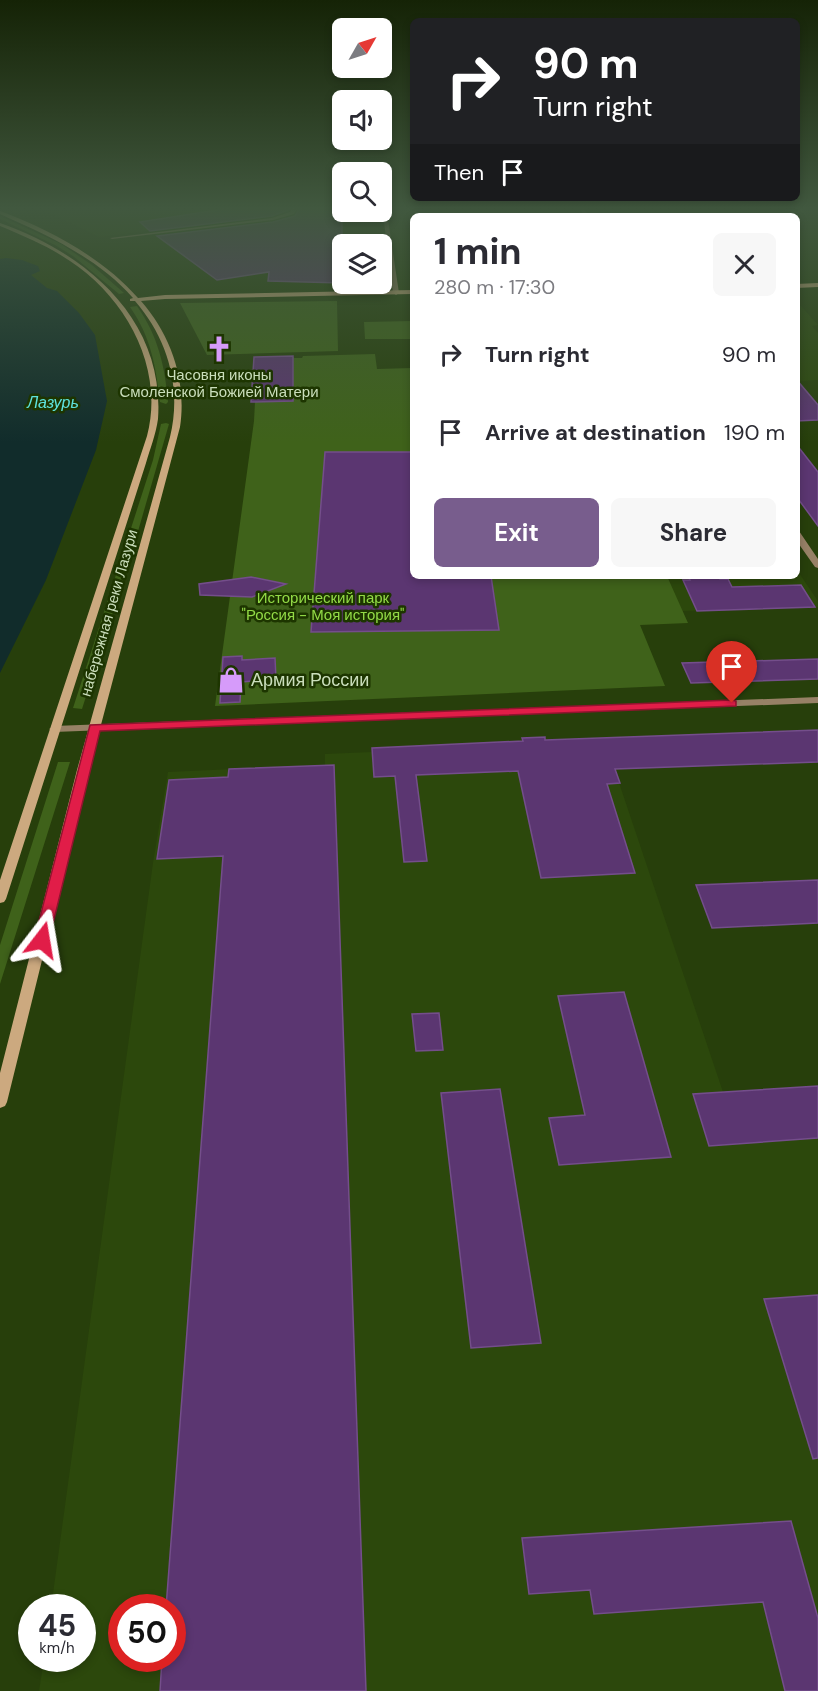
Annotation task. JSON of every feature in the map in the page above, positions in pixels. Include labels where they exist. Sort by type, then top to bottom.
[{"type":"main road","name":"набережная реки Лазури","points":[[0,899],[142,464],[153,423],[154,385],[149,360],[138,331],[119,302],[100,285]]},
{"type":"main road","name":"набережная реки Лазури","points":[[0,1102],[94,728],[160,495],[177,422],[177,388],[171,359],[156,324],[139,300],[122,285]]},
{"type":"main road","points":[[800,286],[818,285]]},
{"type":"main road","points":[[119,302],[176,296],[410,292]]},
{"type":"street","points":[[395,285],[396,292]]},
{"type":"street","points":[[800,539],[818,565]]},
{"type":"street","points":[[54,729],[818,700]]},
{"type":"shaded area","points":[[800,306],[818,325],[812,326],[818,333],[818,380],[800,381]]},
{"type":"shaded area","points":[[800,574],[818,601],[818,607],[682,611],[668,579],[800,579]]},
{"type":"shaded area","points":[[545,737],[546,740],[604,738],[723,1092],[818,1086],[818,1691],[39,1691],[42,1672],[96,1672],[96,1594],[53,1594],[153,863],[168,772],[325,765],[325,754],[372,752],[372,748],[523,741]]},
{"type":"green space","points":[[108,285],[115,285],[124,293],[119,294]]},
{"type":"green space","points":[[337,301],[338,351],[207,355],[180,303]]},
{"type":"green space","points":[[137,306],[150,329],[159,352],[167,389],[168,402],[166,404],[160,402],[157,377],[148,341],[130,307]]},
{"type":"green space","points":[[410,321],[410,339],[365,339],[364,322]]},
{"type":"green space","name":"Исторический парк \"Россия - Моя история\"","points":[[375,354],[377,369],[410,368],[410,579],[668,579],[688,623],[640,625],[665,686],[215,706],[254,421],[255,402],[251,402],[254,357],[293,356],[302,358],[303,356]]},
{"type":"green space","points":[[161,424],[169,424],[130,559],[82,709],[73,708],[153,460]]},
{"type":"green space","points":[[58,762],[70,762],[0,984],[0,945]]},
{"type":"water","name":"Лазурь","points":[[0,285],[43,285],[57,291],[79,313],[95,335],[107,401],[96,450],[46,580],[0,673]]},
{"type":"building","points":[[293,356],[293,401],[251,402],[254,357]]},
{"type":"building","points":[[800,384],[818,405],[818,420],[800,421]]},
{"type":"building","points":[[800,449],[818,472],[818,526],[800,501]]},
{"type":"building","points":[[325,452],[410,452],[410,579],[491,579],[499,630],[311,632]]},
{"type":"building","points":[[251,577],[286,584],[252,597],[200,595],[199,584]]},
{"type":"building","points":[[728,579],[732,587],[801,585],[815,607],[697,611],[683,580]]},
{"type":"building","points":[[242,656],[242,660],[275,658],[276,679],[241,682],[240,702],[220,703],[223,657]]},
{"type":"building","points":[[818,659],[818,679],[691,683],[682,663]]},
{"type":"building","points":[[818,730],[818,762],[615,769],[620,783],[607,784],[635,873],[541,878],[518,771],[416,775],[427,861],[404,862],[395,776],[374,777],[372,748],[523,741],[522,738],[545,737],[545,740]]},
{"type":"building","points":[[334,765],[366,1691],[160,1691],[161,1672],[186,1672],[186,1594],[167,1594],[223,856],[157,859],[169,780],[228,777],[229,769]]},
{"type":"building","points":[[818,880],[818,923],[712,928],[696,885]]},
{"type":"building","points":[[624,992],[671,1157],[559,1165],[549,1118],[585,1115],[558,996]]},
{"type":"building","points":[[439,1013],[443,1050],[416,1051],[412,1014]]},
{"type":"building","points":[[818,1086],[818,1138],[709,1146],[693,1094]]},
{"type":"building","points":[[500,1089],[541,1343],[471,1348],[441,1093]]},
{"type":"building","points":[[818,1295],[818,1458],[813,1459],[764,1299]]},
{"type":"building","points":[[791,1521],[818,1618],[818,1691],[785,1691],[763,1602],[594,1614],[590,1590],[529,1594],[522,1538]]},
{"type":"place","name":"Часовня иконы Смоленской Божией Матери","points":[[219,349]]},
{"type":"place","name":"Армия России","points":[[231,680]]},
{"type":"route","points":[[42,940],[94,728],[732,703]]}]
